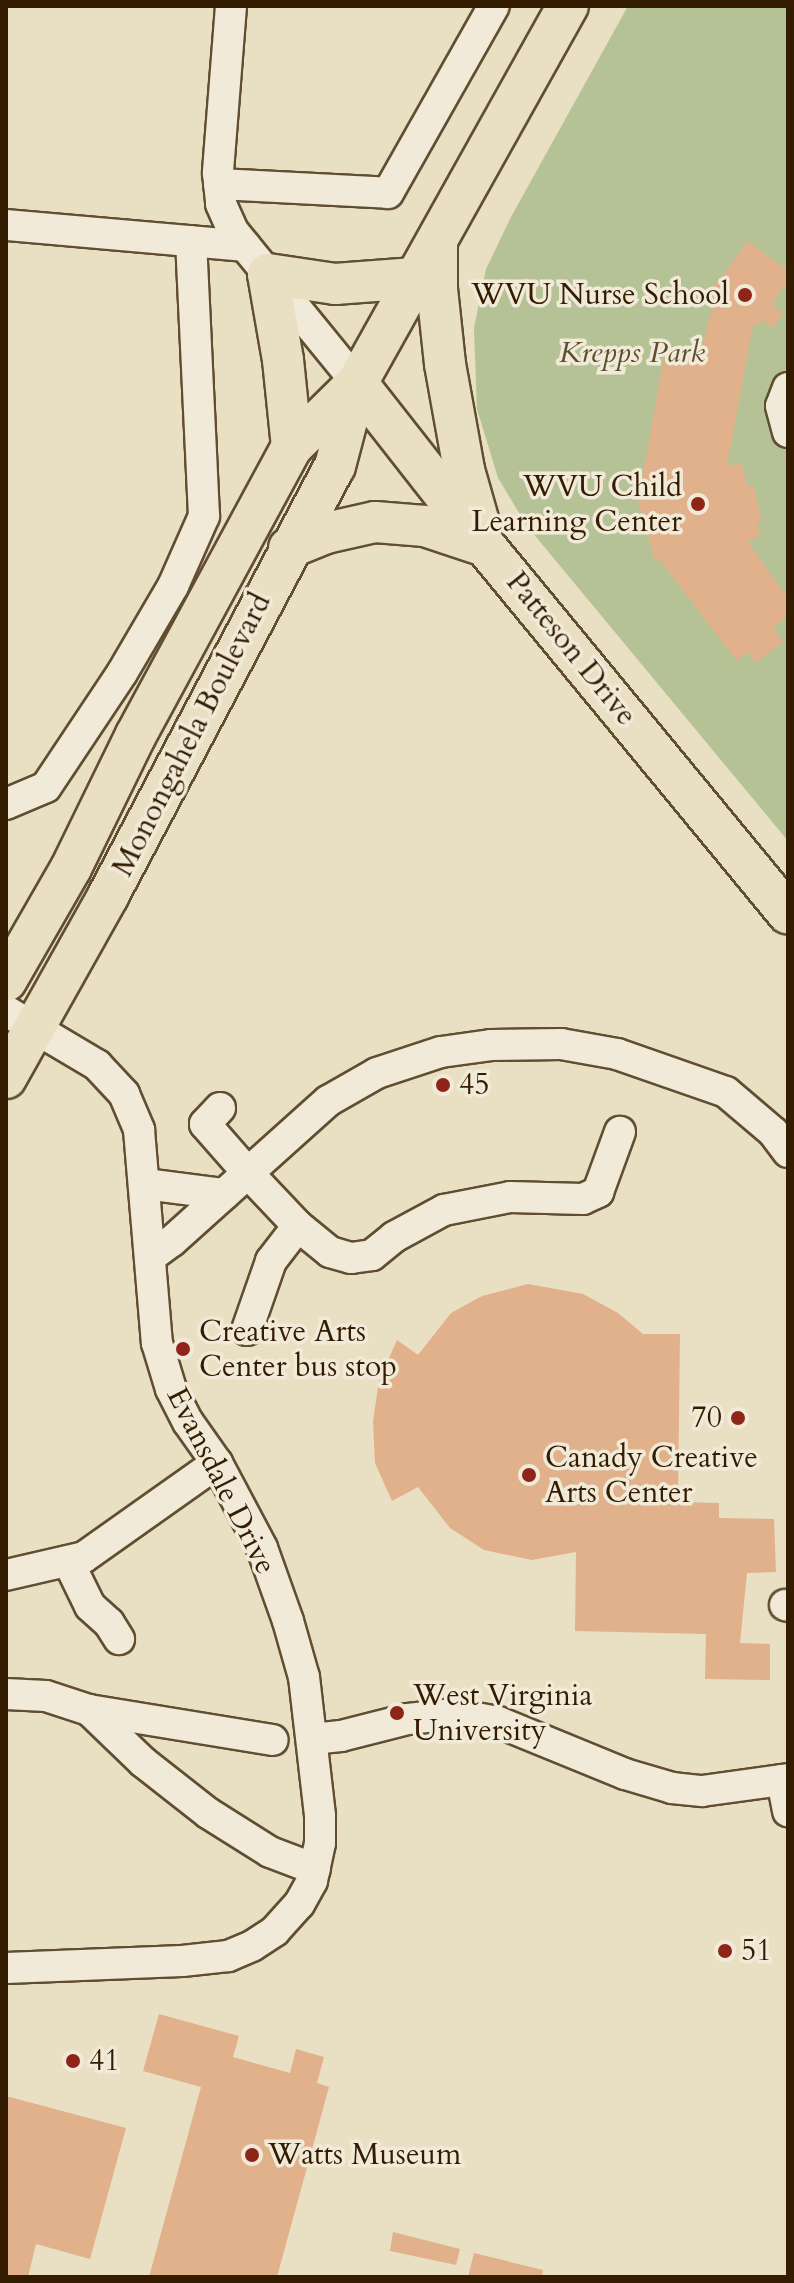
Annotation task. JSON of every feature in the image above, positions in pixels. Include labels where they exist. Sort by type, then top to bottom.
[{"type":"main road","name":"Monongahela Boulevard","points":[[6,1078],[20,1019],[108,896],[335,466],[357,383],[568,6]]},
{"type":"main road","points":[[437,242],[439,323],[447,380],[464,470],[485,546]]},
{"type":"main road","points":[[256,260],[335,284],[415,278]]},
{"type":"main road","points":[[256,260],[283,360],[292,447]]},
{"type":"main road","name":"Monongahela Boulevard","points":[[6,981],[71,868],[136,735],[292,447],[357,383]]},
{"type":"main road","name":"Patteson Drive","points":[[357,383],[485,546],[788,913]]},
{"type":"main road","points":[[289,548],[349,527],[394,522],[425,526],[485,546]]},
{"type":"street","points":[[231,6],[219,184],[221,204],[256,260],[357,383]]},
{"type":"street","points":[[219,184],[388,193],[494,6]]},
{"type":"street","points":[[6,225],[191,241],[256,260]]},
{"type":"street","points":[[6,804],[46,787],[122,673],[166,598],[204,516],[191,241]]},
{"type":"street","points":[[788,388],[781,406],[788,432]]},
{"type":"street","name":"Evansdale Drive","points":[[6,1968],[228,1956],[275,1931],[299,1904],[315,1869],[320,1816],[304,1677],[288,1621],[262,1548],[217,1463],[188,1422],[171,1389],[157,1343],[139,1130],[124,1094],[97,1065],[20,1019]]},
{"type":"street","points":[[150,1257],[328,1101],[377,1073],[441,1052],[491,1045],[561,1044],[660,1066],[726,1092],[773,1132],[788,1152]]},
{"type":"street","points":[[220,1108],[205,1124],[298,1226],[330,1252],[351,1258],[372,1255],[420,1221],[444,1210],[510,1197],[583,1199],[598,1192],[620,1132]]},
{"type":"street","points":[[145,1184],[224,1194]]},
{"type":"street","points":[[247,1330],[271,1261],[298,1226]]},
{"type":"street","points":[[6,1575],[84,1557],[217,1463]]},
{"type":"street","points":[[68,1561],[90,1606],[109,1623],[119,1639]]},
{"type":"street","points":[[6,1694],[46,1696],[89,1710],[273,1740]]},
{"type":"street","points":[[89,1710],[143,1762],[208,1813],[270,1852],[315,1869]]},
{"type":"street","points":[[312,1739],[341,1736],[408,1719],[454,1714],[498,1722],[625,1774],[672,1788],[702,1791],[785,1780],[788,1811]]},
{"type":"green space","name":"Krepps Park","points":[[628,6],[788,6],[788,841],[527,526],[498,478],[477,409],[474,328],[486,269],[511,217]]},
{"type":"building","name":"WVU Child Learning Center","points":[[748,241],[788,271],[788,280],[772,304],[783,313],[773,328],[761,320],[758,326],[753,324],[727,466],[741,463],[748,487],[753,485],[762,521],[757,522],[760,536],[747,541],[788,598],[788,614],[773,628],[783,642],[756,663],[747,652],[737,661],[659,559],[655,561],[634,487],[641,485],[664,357],[683,361],[685,352],[700,354],[715,298],[710,293]]},
{"type":"building","name":"Canady Creative Arts Center","points":[[528,1284],[583,1294],[618,1313],[643,1334],[680,1334],[678,1502],[719,1503],[719,1518],[774,1519],[776,1572],[747,1573],[740,1643],[770,1644],[770,1680],[705,1679],[706,1634],[575,1631],[576,1552],[532,1560],[484,1550],[450,1528],[418,1487],[392,1501],[375,1463],[373,1421],[379,1381],[397,1340],[418,1355],[451,1313],[482,1296]]},
{"type":"building","points":[[159,2014],[239,2036],[233,2057],[290,2073],[296,2049],[324,2057],[317,2083],[329,2087],[277,2277],[149,2277],[201,2087],[143,2071]]},
{"type":"building","points":[[6,2096],[126,2128],[90,2259],[36,2244],[28,2277],[6,2277]]},
{"type":"building","points":[[393,2232],[460,2249],[456,2265],[390,2251]]},
{"type":"building","points":[[474,2253],[543,2270],[542,2277],[468,2277]]},
{"type":"place","name":"WVU Nurse School","points":[[745,295]]},
{"type":"place","name":"WVU Child Learning Center","points":[[698,504]]},
{"type":"place","name":"45","points":[[443,1085]]},
{"type":"place","name":"Creative Arts Center bus stop","points":[[183,1349]]},
{"type":"place","name":"70","points":[[738,1418]]},
{"type":"place","name":"Canady Creative Arts Center","points":[[529,1475]]},
{"type":"place","name":"West Virginia University","points":[[397,1713]]},
{"type":"place","name":"51","points":[[725,1951]]},
{"type":"place","name":"41","points":[[73,2061]]},
{"type":"place","name":"Watts Museum","points":[[252,2155]]}]
